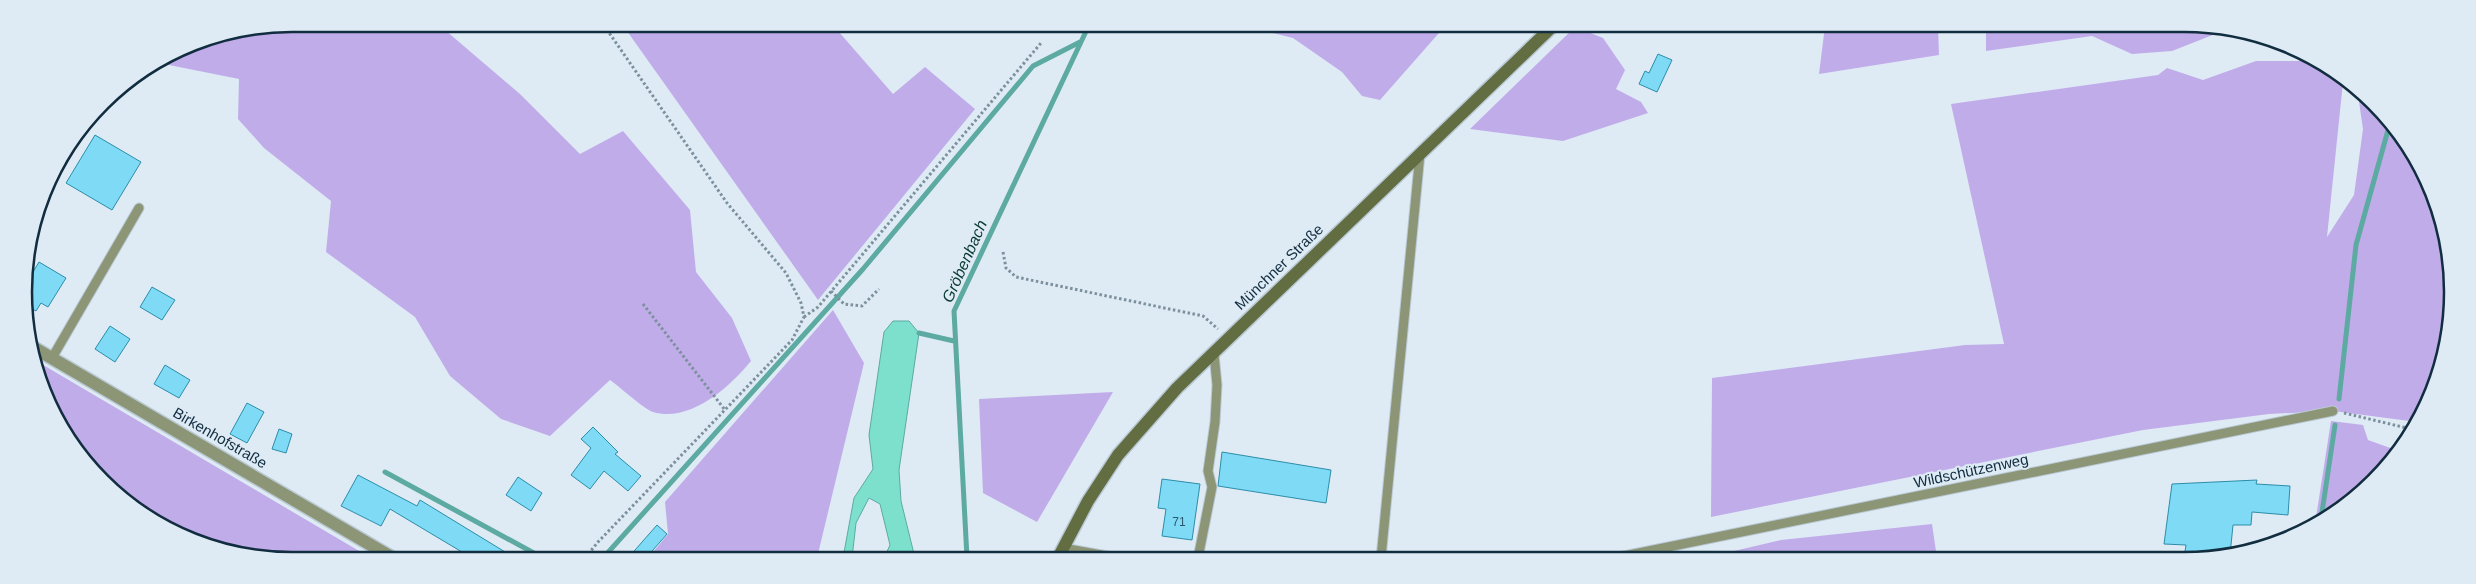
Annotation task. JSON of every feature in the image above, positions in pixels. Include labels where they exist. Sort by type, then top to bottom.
[{"type":"street","name":"Münchner Straße","points":[[1062,552],[1088,501],[1118,455],[1177,388],[1214,354],[1297,270],[1547,32]]},
{"type":"street","name":"Birkenhofstraße","points":[[39,350],[383,552]]},
{"type":"lane","points":[[1382,552],[1420,154]]},
{"type":"lane","points":[[52,358],[139,208]]},
{"type":"lane","points":[[1199,552],[1212,487],[1208,471],[1215,422],[1217,385],[1214,354]]},
{"type":"lane","name":"Wildschützenweg","points":[[1643,552],[2333,411]]},
{"type":"path","points":[[608,32],[726,203],[786,273],[801,303],[804,317]]},
{"type":"path","points":[[590,552],[792,340],[804,317],[818,307],[833,292],[1041,43]]},
{"type":"path","points":[[1003,252],[1006,268],[1016,277],[1203,316],[1229,339]]},
{"type":"path","points":[[833,292],[844,304],[862,306],[879,289]]},
{"type":"path","points":[[643,304],[726,410]]},
{"type":"path","points":[[2333,411],[2405,428]]},
{"type":"shaded area","points":[[447,32],[520,94],[580,154],[623,131],[690,210],[696,272],[732,318],[751,361],[721,391],[695,408],[681,412],[667,414],[653,412],[610,380],[550,436],[501,419],[450,376],[415,317],[326,252],[331,201],[264,148],[238,119],[239,79],[167,65],[193,52],[225,41],[275,33]]},
{"type":"shaded area","points":[[628,32],[839,32],[893,94],[925,67],[975,109],[818,300]]},
{"type":"shaded area","points":[[1269,32],[1440,32],[1380,100],[1362,96],[1342,72],[1293,38]]},
{"type":"shaded area","points":[[1570,32],[1588,32],[1603,38],[1625,70],[1616,89],[1641,102],[1648,113],[1563,141],[1470,129]]},
{"type":"shaded area","points":[[1824,32],[1938,32],[1939,55],[1819,74]]},
{"type":"shaded area","points":[[1986,32],[2184,32],[2214,35],[2172,51],[2132,54],[2092,36],[1986,51]]},
{"type":"shaded area","points":[[2256,61],[2303,61],[2343,86],[2327,237],[2354,195],[2363,129],[2359,101],[2390,134],[2409,162],[2424,193],[2435,225],[2439,241],[2444,292],[2439,343],[2435,359],[2424,391],[2410,421],[2333,411],[2269,414],[2143,430],[1711,517],[1712,378],[1965,345],[2004,344],[1951,104],[2158,75],[2167,68],[2203,80]]},
{"type":"shaded area","points":[[78,145],[57,183],[67,162]]},
{"type":"shaded area","points":[[833,310],[864,363],[818,552],[653,552],[668,534],[665,502]]},
{"type":"shaded area","points":[[893,321],[909,321],[919,333],[899,470],[901,501],[914,552],[887,552],[890,545],[880,504],[869,498],[856,523],[853,552],[844,552],[854,498],[873,469],[869,435],[884,332]]},
{"type":"shaded area","points":[[43,365],[361,552],[292,552],[241,547],[193,532],[162,517],[121,487],[86,450],[59,407]]},
{"type":"shaded area","points":[[1113,392],[1037,522],[983,493],[979,399]]},
{"type":"shaded area","points":[[2331,421],[2363,425],[2368,440],[2391,448],[2355,487],[2316,516]]},
{"type":"shaded area","points":[[1932,524],[1936,552],[1730,552],[1781,540]]},
{"type":"building","points":[[1658,54],[1672,60],[1657,92],[1639,84],[1645,71],[1649,73]]},
{"type":"building","points":[[95,135],[141,162],[112,210],[66,183]]},
{"type":"building","points":[[39,262],[66,278],[48,307],[41,303],[36,311],[33,309],[33,271]]},
{"type":"building","points":[[152,287],[175,300],[162,320],[140,307]]},
{"type":"building","points":[[110,326],[130,339],[115,362],[95,349]]},
{"type":"building","points":[[165,365],[190,380],[179,398],[154,384]]},
{"type":"building","points":[[247,403],[264,412],[247,443],[230,434]]},
{"type":"building","points":[[593,427],[618,452],[615,454],[641,476],[628,491],[604,471],[590,489],[571,475],[591,448],[581,439]]},
{"type":"building","points":[[279,429],[292,434],[286,453],[272,449]]},
{"type":"building","points":[[1222,452],[1331,470],[1326,503],[1218,486]]},
{"type":"building","points":[[358,475],[417,506],[420,500],[505,552],[462,552],[390,509],[381,526],[341,506]]},
{"type":"building","points":[[518,477],[542,493],[531,511],[506,495]]},
{"type":"building","points":[[1162,479],[1200,484],[1192,540],[1162,536],[1166,509],[1158,508]]},
{"type":"building","points":[[2257,480],[2256,484],[2290,486],[2288,515],[2252,512],[2251,525],[2233,525],[2231,548],[2185,552],[2186,545],[2164,544],[2172,484]]},
{"type":"building","points":[[657,525],[667,534],[651,552],[633,552]]},
{"type":"waterway","name":"Gröbenbach","points":[[967,552],[954,311],[1086,32]]},
{"type":"waterway","points":[[608,552],[863,269],[1033,66],[1080,42]]},
{"type":"waterway","points":[[2339,399],[2356,245],[2388,131]]},
{"type":"waterway","points":[[919,333],[954,341]]},
{"type":"waterway","points":[[2322,512],[2335,425]]},
{"type":"waterway","points":[[385,472],[532,552]]}]
